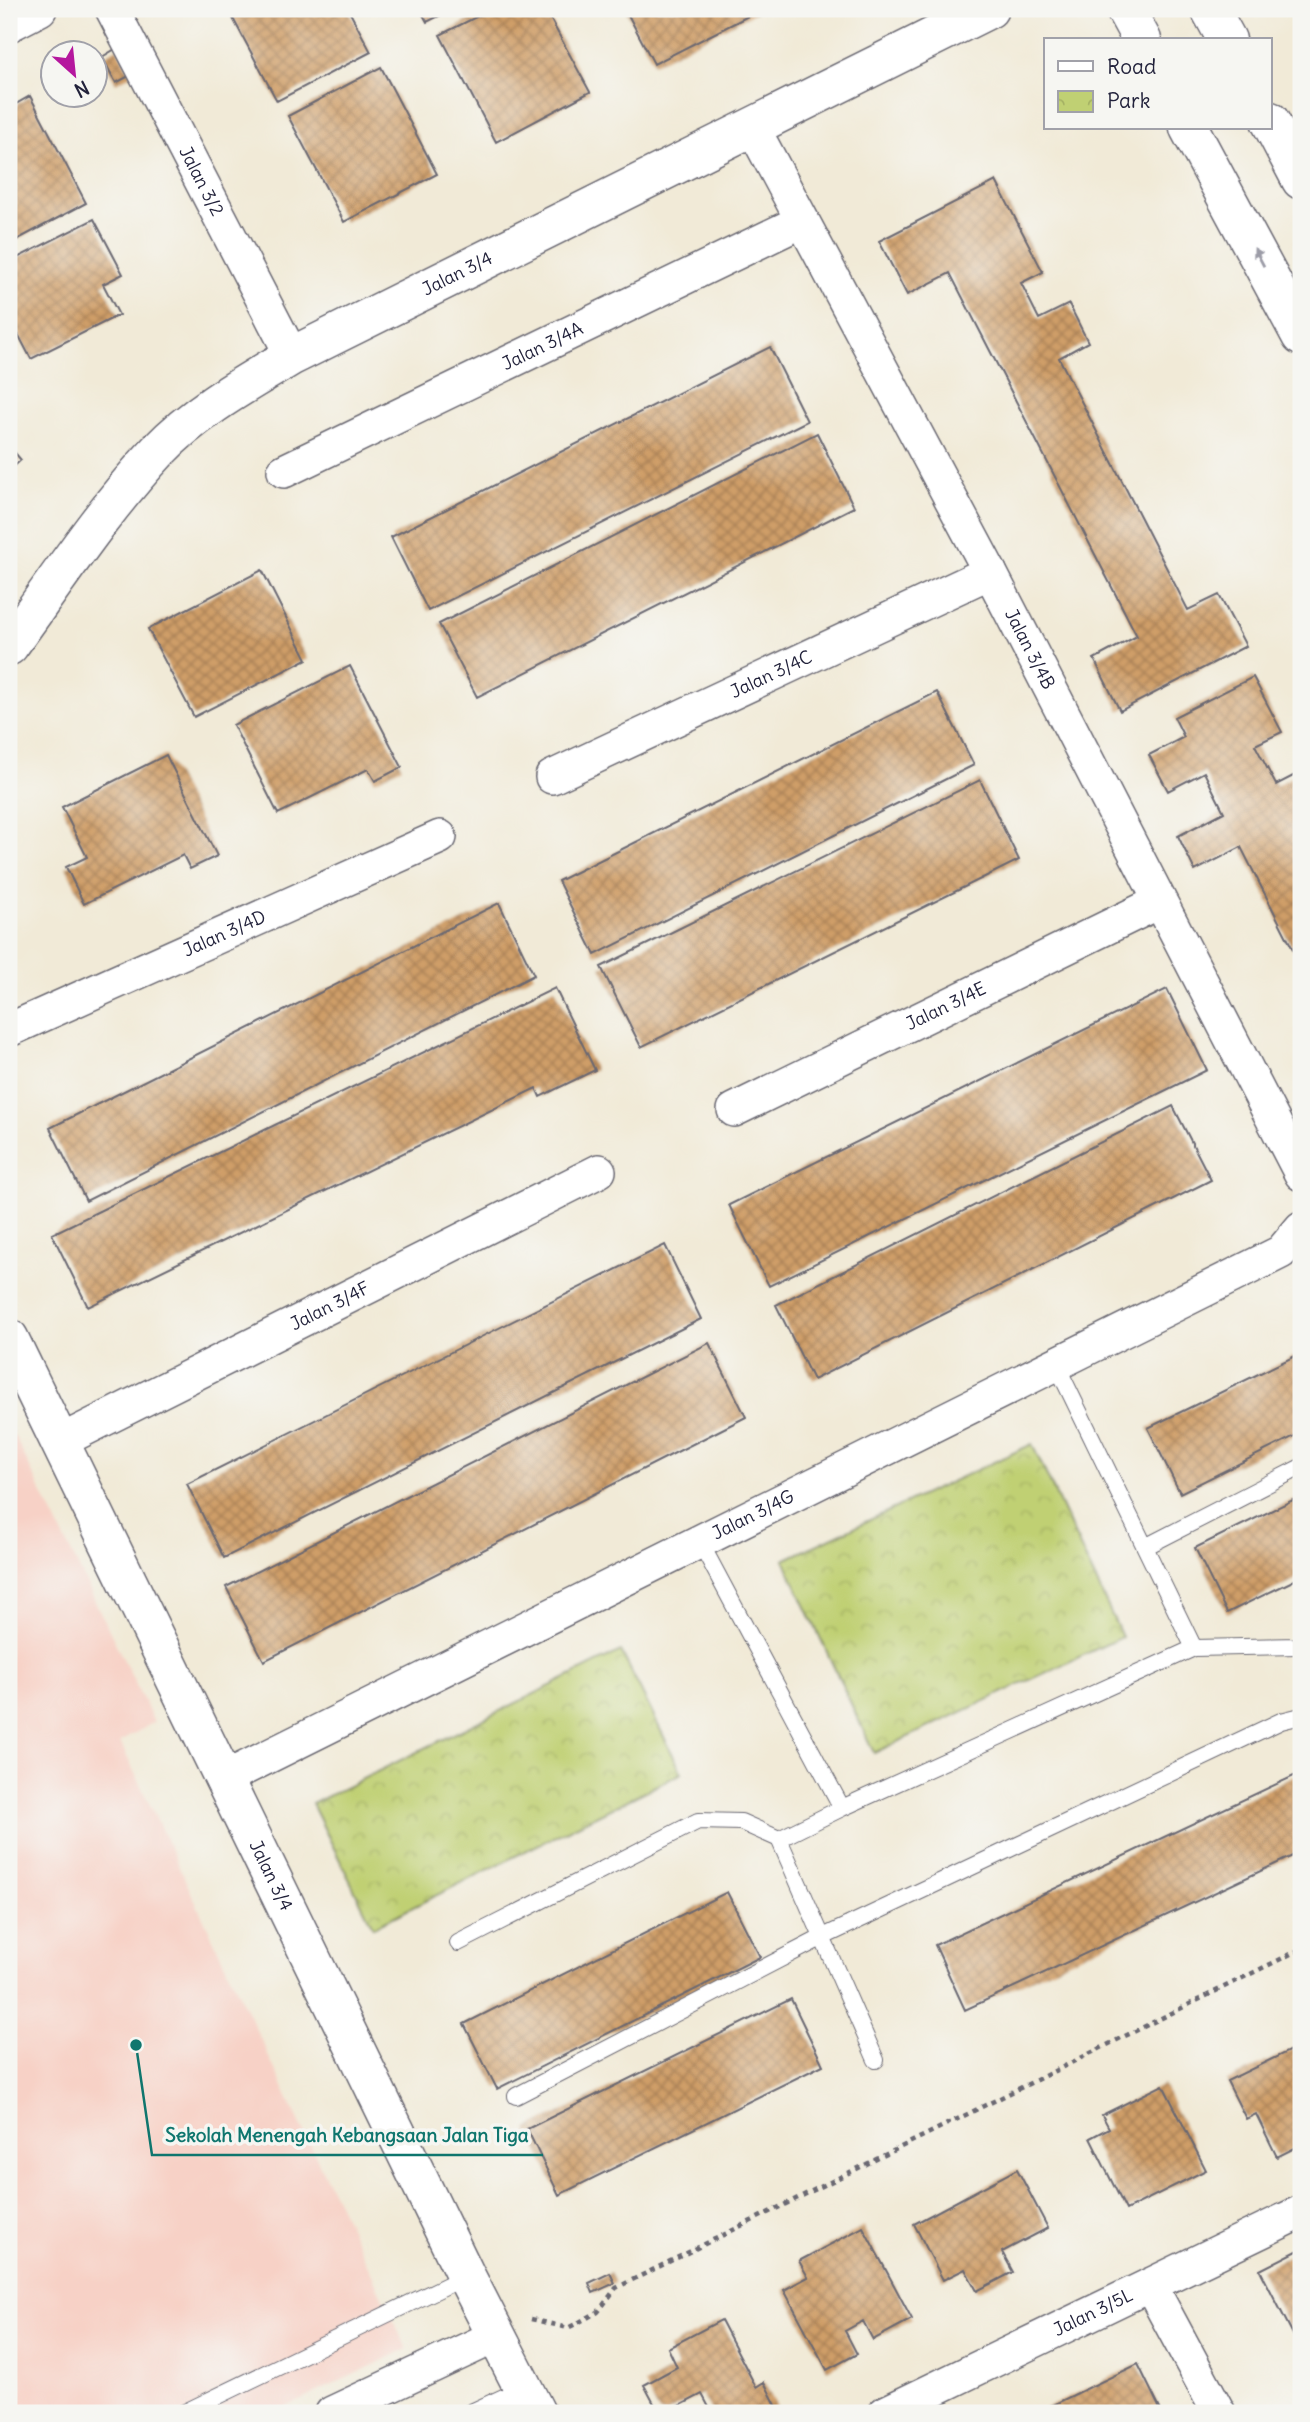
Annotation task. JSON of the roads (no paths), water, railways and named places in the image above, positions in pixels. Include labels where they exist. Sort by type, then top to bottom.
[{"type":"street","points":[[9,25],[40,9]]},
{"type":"street","name":"Jalan 3/2","points":[[112,9],[292,356]]},
{"type":"street","name":"Jalan 3/4","points":[[9,646],[106,513],[159,450],[213,403],[292,356],[989,9]]},
{"type":"street","points":[[1125,9],[1141,38]]},
{"type":"street","points":[[1210,9],[1226,38]]},
{"type":"street","points":[[1272,125],[1301,180]]},
{"type":"street","name":"Jalan 3/4B","points":[[753,128],[990,572],[1301,1174]]},
{"type":"street","points":[[1190,130],[1301,336]]},
{"type":"street","name":"Jalan 3/4A","points":[[284,471],[802,221]]},
{"type":"street","name":"Jalan 3/4C","points":[[552,777],[990,572]]},
{"type":"street","name":"Jalan 3/4D","points":[[9,1030],[440,836]]},
{"type":"street","name":"Jalan 3/4E","points":[[734,1110],[1159,902]]},
{"type":"street","name":"Jalan 3/4F","points":[[59,1442],[598,1171]]},
{"type":"street","name":"Jalan 3/4G","points":[[225,1779],[1056,1364],[1291,1240]]},
{"type":"street","name":"Jalan 3/4","points":[[9,1338],[466,2276],[530,2401]]},
{"type":"street","name":"Jalan 3/5L","points":[[885,2413],[1301,2211]]},
{"type":"street","points":[[1150,2285],[1219,2413]]},
{"type":"street","points":[[332,2413],[496,2336]]},
{"type":"lane","points":[[1056,1364],[1194,1648]]},
{"type":"lane","points":[[1145,1547],[1301,1467]]},
{"type":"lane","points":[[700,1542],[842,1808]]},
{"type":"lane","points":[[779,1839],[1194,1648],[1300,1648]]},
{"type":"lane","points":[[516,2096],[823,1937],[1281,1721],[1301,1716]]},
{"type":"lane","points":[[458,1942],[698,1821],[741,1822],[779,1839],[876,2060]]},
{"type":"lane","points":[[183,2413],[466,2276]]},
{"type":"lane","points":[[469,2413],[530,2401]]},
{"type":"place","name":"Sekolah Menengah Kebangsaan Jalan Tiga","points":[[136,2045]]}]
